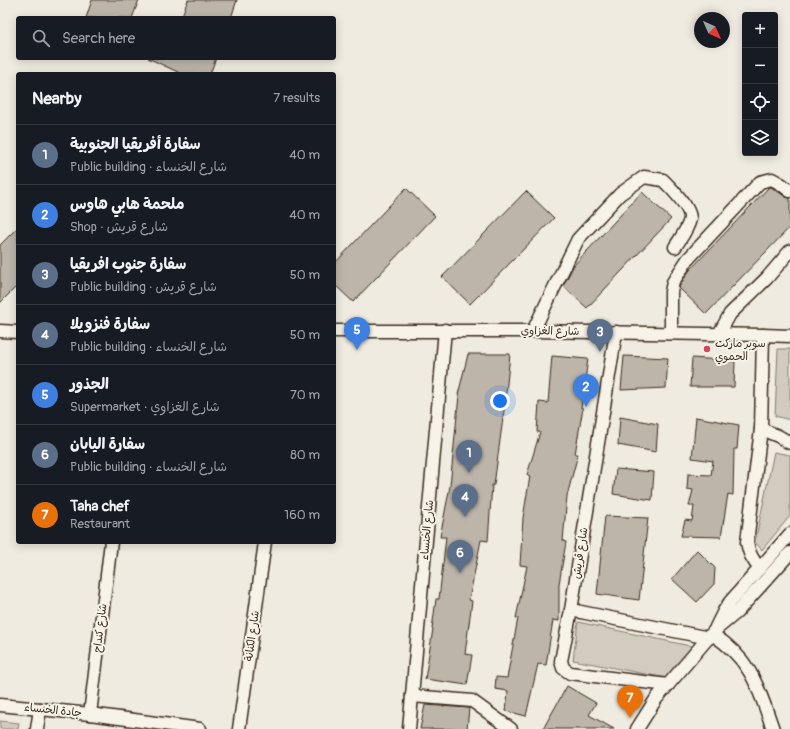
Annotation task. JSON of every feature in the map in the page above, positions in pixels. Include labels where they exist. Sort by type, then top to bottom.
[{"type":"street","points":[[533,331],[578,239],[620,194],[644,177],[664,180],[686,207],[690,217],[688,225],[675,247]]},
{"type":"street","points":[[671,333],[671,292],[673,282],[688,258],[760,182],[772,179],[790,191]]},
{"type":"street","points":[[719,334],[730,314],[767,278],[790,250]]},
{"type":"street","name":"شارع الغزاوي","points":[[336,331],[446,330],[790,336]]},
{"type":"street","name":"شارع الخنساء","points":[[409,729],[446,330]]},
{"type":"street","points":[[0,331],[16,332]]},
{"type":"street","name":"شارع قريش","points":[[616,332],[571,610],[561,661],[563,668],[570,673],[668,685]]},
{"type":"street","points":[[760,568],[754,563],[748,549],[747,542],[761,429],[763,335]]},
{"type":"street","points":[[761,429],[790,443]]},
{"type":"street","points":[[712,634],[730,602],[790,534]]},
{"type":"street","name":"شارع كنداح","points":[[90,714],[111,544]]},
{"type":"street","name":"شارع الكنانة","points":[[239,729],[265,544]]},
{"type":"street","points":[[637,729],[656,699],[712,634],[737,612],[790,553]]},
{"type":"street","points":[[571,610],[712,634],[732,649],[748,668],[759,689],[773,729]]},
{"type":"street","points":[[412,696],[472,701],[511,729]]},
{"type":"street","name":"جادة الخنساء","points":[[0,705],[90,714],[200,729]]},
{"type":"street","points":[[37,729],[40,709]]},
{"type":"shaded area","points":[[778,349],[790,349],[790,420],[775,416]]},
{"type":"shaded area","points":[[774,452],[790,455],[790,516],[762,550],[755,542]]},
{"type":"shaded area","points":[[578,622],[695,647],[666,678],[573,660]]},
{"type":"shaded area","points":[[0,721],[19,723],[18,729],[0,729]]},
{"type":"building","points":[[92,0],[139,0],[133,16],[87,16]]},
{"type":"building","points":[[188,0],[237,0],[232,16],[182,16]]},
{"type":"building","points":[[152,60],[215,60],[211,72],[178,72]]},
{"type":"building","points":[[769,187],[790,198],[790,227],[706,314],[679,288],[680,285],[689,271]]},
{"type":"building","points":[[406,188],[435,216],[353,302],[336,286],[336,262]]},
{"type":"building","points":[[526,191],[554,218],[470,304],[442,277]]},
{"type":"building","points":[[642,192],[671,219],[587,308],[563,286],[574,265]]},
{"type":"building","points":[[16,229],[16,287],[0,303],[0,245]]},
{"type":"building","points":[[468,354],[510,354],[494,485],[492,485],[488,541],[481,540],[469,600],[472,601],[465,654],[472,655],[467,685],[425,679],[436,599],[439,599],[446,537],[440,537],[450,486],[458,395]]},
{"type":"building","points":[[552,356],[588,359],[581,408],[583,408],[575,454],[578,454],[567,496],[563,541],[566,542],[559,584],[559,621],[553,620],[546,665],[538,664],[526,716],[506,711],[508,691],[495,689],[496,677],[507,678],[518,618],[516,618],[527,566],[520,565],[523,518],[530,476],[527,475],[540,432],[537,432],[539,402],[548,403]]},
{"type":"building","points":[[624,356],[668,358],[666,388],[621,390]]},
{"type":"building","points":[[692,358],[735,361],[734,387],[690,387]]},
{"type":"building","points":[[620,417],[658,424],[656,452],[618,445]]},
{"type":"building","points":[[696,417],[739,425],[737,449],[734,449],[733,495],[728,494],[721,537],[681,536],[685,520],[692,521],[694,506],[689,506],[693,490],[687,489],[688,474],[711,475],[713,461],[692,458]]},
{"type":"building","points":[[616,469],[654,472],[652,500],[613,494]]},
{"type":"building","points":[[605,516],[648,518],[639,600],[597,594]]},
{"type":"building","points":[[697,550],[715,568],[714,584],[697,602],[672,579]]},
{"type":"building","points":[[567,686],[596,703],[589,715],[614,729],[543,729]]},
{"type":"building","points":[[425,705],[469,708],[467,729],[420,729]]},
{"type":"place","name":"سوبر ماركت الحموي","points":[[707,349]]},
{"type":"place","name":"الجذور","points":[[357,350]]},
{"type":"place","name":"سفارة جنوب افريقيا","points":[[600,352]]},
{"type":"place","name":"ملحمة هابي هاوس","points":[[586,407]]},
{"type":"place","name":"سفارة أفريقيا الجنوبية","points":[[469,473]]},
{"type":"place","name":"سفارة فنزويلا","points":[[465,517]]},
{"type":"place","name":"سفارة اليابان","points":[[460,573]]},
{"type":"place","name":"Taha chef","points":[[630,718]]}]
